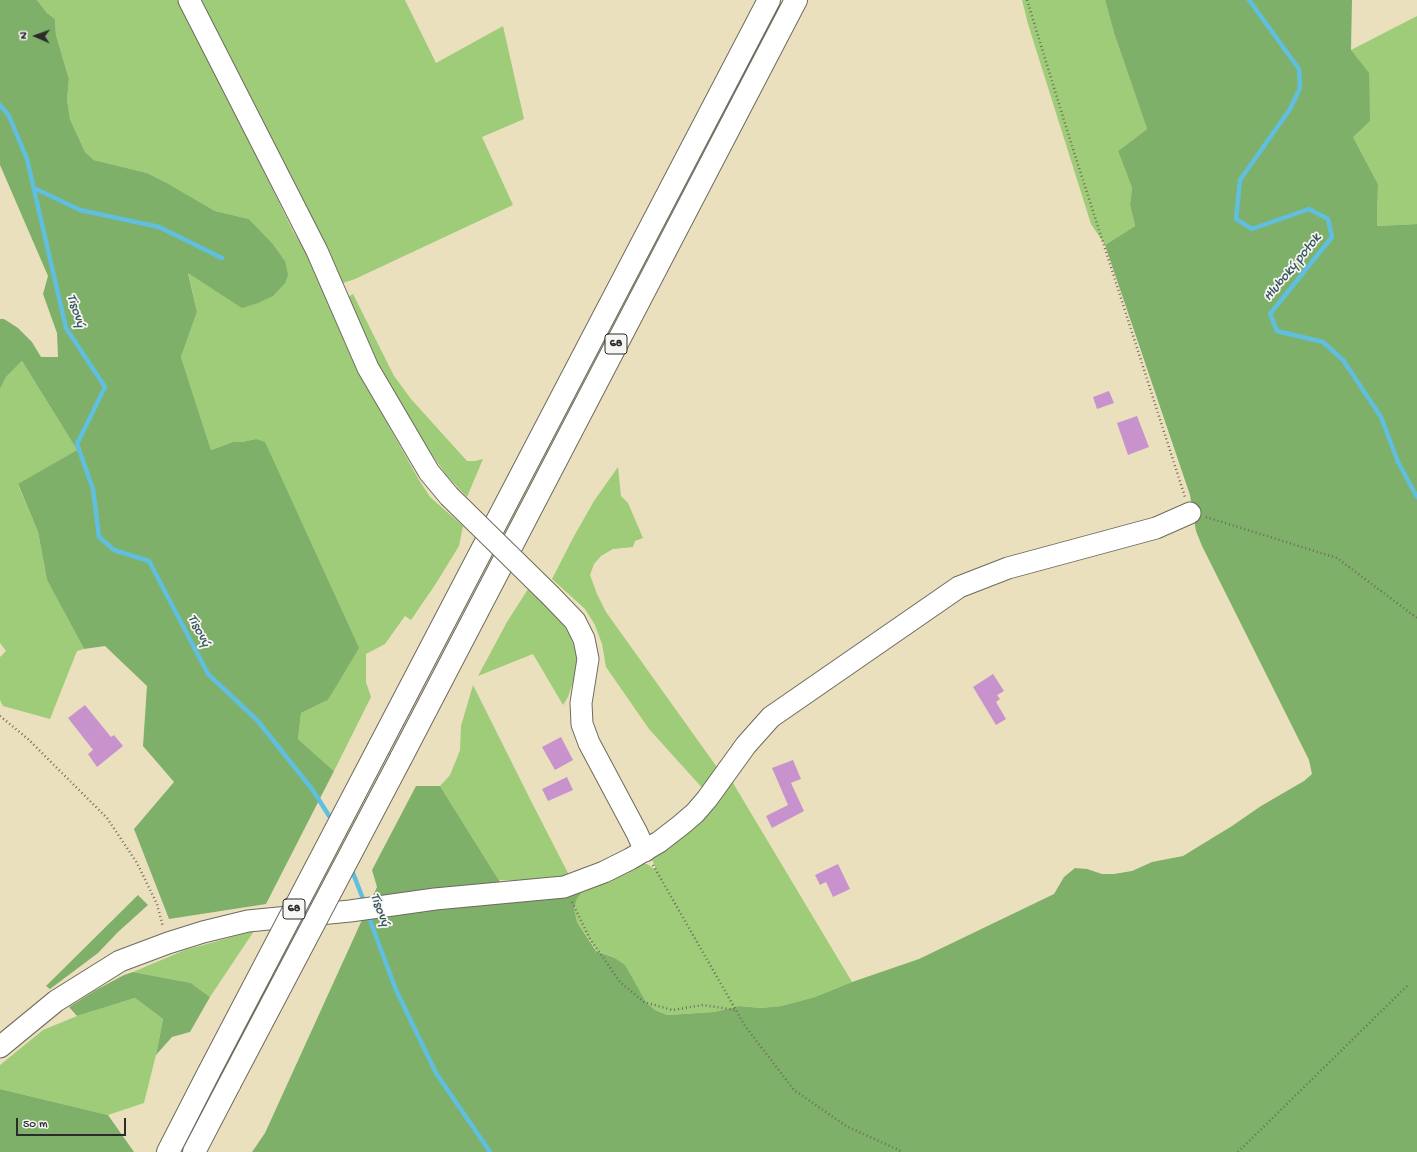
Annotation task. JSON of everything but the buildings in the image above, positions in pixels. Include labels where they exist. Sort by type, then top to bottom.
[{"type":"highway","name":"68","points":[[168,1152],[769,0]]},
{"type":"highway","name":"68","points":[[194,1152],[796,0]]},
{"type":"street","points":[[189,0],[317,251],[368,368],[429,472],[449,496],[575,621],[584,639],[588,659],[580,703],[582,724],[589,743],[645,851]]},
{"type":"street","points":[[0,1047],[56,1001],[120,961],[203,932],[248,921],[350,911],[436,899],[564,887],[604,872],[645,851],[681,826],[707,799],[746,745],[771,717],[960,587],[1008,568],[1156,528],[1190,513]]},
{"type":"path","points":[[1026,0],[1190,513],[1337,558],[1417,618]]},
{"type":"path","points":[[0,716],[28,739],[107,818],[137,862],[157,904],[168,943]]},
{"type":"path","points":[[645,851],[745,1026],[794,1090],[846,1126],[903,1152]]},
{"type":"path","points":[[564,887],[590,939],[620,982],[644,1002],[672,1010],[703,1005],[736,1010]]},
{"type":"path","points":[[1238,1152],[1408,985]]},
{"type":"green space","points":[[0,0],[37,0],[47,13],[55,19],[56,35],[69,79],[67,99],[70,119],[85,152],[94,160],[147,173],[215,211],[249,219],[273,244],[285,261],[288,275],[285,283],[273,296],[242,308],[188,273],[197,312],[181,357],[211,450],[233,442],[256,439],[265,442],[359,648],[328,700],[301,713],[298,739],[334,771],[266,904],[169,919],[134,829],[174,782],[143,746],[147,686],[105,646],[84,649],[47,580],[38,532],[18,484],[77,450],[22,361],[6,377],[0,389],[0,319],[4,319],[18,328],[32,342],[41,357],[58,357],[57,333],[43,294],[48,276],[0,165]]},
{"type":"green space","points":[[37,0],[180,0],[293,231],[313,264],[346,345],[364,382],[430,497],[463,526],[459,546],[411,620],[405,616],[385,644],[366,654],[366,682],[371,697],[334,771],[298,739],[301,713],[328,700],[358,647],[256,439],[233,442],[211,450],[181,357],[197,312],[188,272],[285,261],[273,244],[249,219],[215,211],[147,173],[94,160],[85,152],[70,119],[67,99],[69,79],[56,35],[55,19],[47,13]]},
{"type":"green space","points":[[196,0],[405,0],[436,63],[503,26],[524,119],[482,137],[513,205],[355,279],[343,283],[338,280]]},
{"type":"green space","points":[[1022,0],[1105,0],[1114,33],[1147,129],[1118,151],[1132,188],[1130,205],[1135,226],[1105,245],[1091,224],[1028,24]]},
{"type":"green space","points":[[1105,0],[1352,0],[1351,50],[1369,73],[1370,121],[1353,137],[1378,184],[1377,226],[1417,224],[1417,1152],[252,1152],[265,1133],[377,887],[372,870],[416,786],[440,786],[512,901],[582,892],[577,899],[574,908],[577,922],[596,951],[615,958],[625,965],[646,1002],[655,1010],[667,1015],[714,1012],[739,1006],[761,1008],[781,1006],[815,997],[852,982],[919,959],[1054,894],[1064,877],[1075,868],[1087,869],[1102,874],[1114,874],[1132,871],[1152,862],[1183,856],[1261,806],[1304,781],[1312,774],[1309,760],[1202,546],[1196,531],[1190,495],[1105,245],[1135,226],[1130,205],[1132,188],[1118,151],[1147,129],[1114,33]]},
{"type":"green space","points":[[1417,16],[1417,224],[1377,226],[1378,184],[1353,137],[1351,50]]},
{"type":"green space","points":[[353,294],[394,376],[411,399],[467,461],[483,459],[467,497],[447,476],[422,441],[383,377],[346,298]]},
{"type":"green space","points":[[22,361],[77,450],[18,485],[38,532],[47,580],[84,649],[77,651],[50,719],[3,706],[0,700],[0,657],[6,651],[0,643],[0,389],[6,377]]},
{"type":"green space","points":[[618,467],[621,496],[628,503],[643,538],[635,541],[633,547],[613,549],[601,556],[594,564],[590,575],[606,612],[719,770],[705,791],[649,729],[606,667],[602,644],[595,625],[585,609],[552,579],[594,501]]},
{"type":"green space","points":[[528,589],[562,622],[570,636],[577,654],[575,676],[568,697],[563,705],[533,654],[478,676],[507,622]]},
{"type":"green space","points":[[473,685],[570,877],[549,882],[499,880],[440,786],[450,775],[460,750],[461,726]]},
{"type":"green space","points":[[730,778],[852,982],[815,997],[781,1006],[761,1008],[739,1006],[714,1012],[667,1015],[655,1010],[646,1002],[624,965],[615,958],[597,951],[577,922],[574,908],[577,899],[582,892],[640,863],[647,864],[656,870],[651,856]]},
{"type":"green space","points":[[138,895],[148,905],[118,932],[98,953],[50,989],[46,986]]},
{"type":"green space","points":[[254,931],[210,997],[191,983],[133,972],[185,950]]},
{"type":"green space","points":[[133,972],[191,983],[210,997],[190,1032],[172,1037],[156,1055],[163,1019],[135,998],[77,1016],[69,1007],[96,990],[124,975]]},
{"type":"green space","points":[[135,998],[163,1019],[144,1103],[108,1115],[0,1089],[0,1065],[43,1030],[77,1016]]},
{"type":"green space","points":[[0,1089],[108,1115],[134,1152],[0,1152]]},
{"type":"waterway","name":"Hluboký potok","points":[[1249,0],[1299,69],[1300,88],[1290,109],[1240,180],[1236,219],[1252,229],[1309,209],[1328,219],[1332,237],[1270,314],[1277,331],[1323,342],[1343,360],[1381,417],[1398,462],[1417,497]]},
{"type":"waterway","name":"Tisový","points":[[0,105],[9,116],[27,159],[66,328],[105,387],[77,444],[93,489],[99,537],[114,550],[149,561],[208,674],[257,720],[312,789],[333,822]]},
{"type":"waterway","points":[[34,188],[80,210],[159,227],[222,258]]},
{"type":"waterway","name":"Tisový","points":[[351,868],[365,904]]},
{"type":"waterway","name":"Tisový","points":[[368,915],[396,990],[436,1073],[490,1152]]}]
